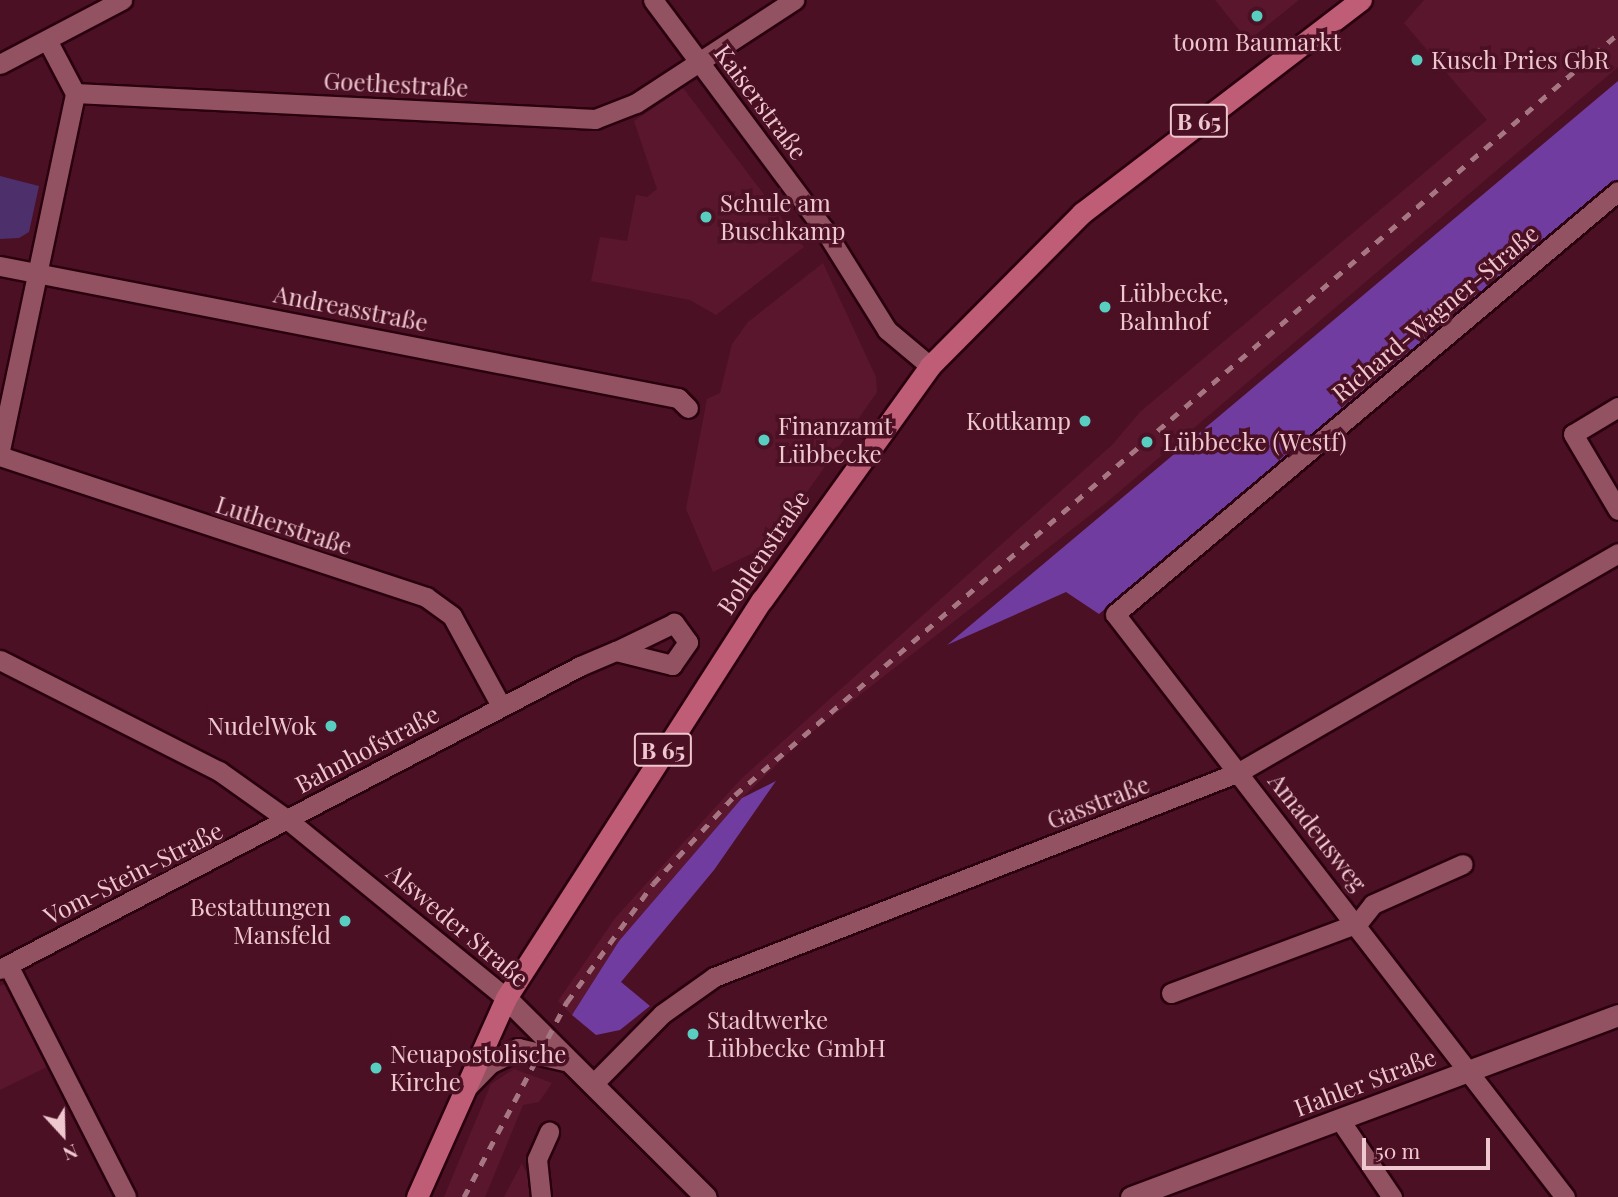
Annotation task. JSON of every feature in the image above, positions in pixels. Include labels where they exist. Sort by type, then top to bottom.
[{"type":"main road","name":"Bohlenstraße","points":[[417,1197],[456,1098],[506,998],[741,631],[930,366],[1082,213],[1361,0]]},
{"type":"street","points":[[0,64],[122,0]]},
{"type":"street","name":"Kaiserstraße","points":[[653,0],[824,229],[887,330],[930,366]]},
{"type":"street","name":"Goethestraße","points":[[75,93],[595,119],[636,103],[697,58],[794,0]]},
{"type":"street","points":[[0,450],[41,271],[75,93],[47,40]]},
{"type":"street","name":"Richard-Wagner-Straße","points":[[1239,772],[1115,614],[1618,191]]},
{"type":"street","name":"Andreasstraße","points":[[0,266],[41,271],[678,398],[688,408]]},
{"type":"street","points":[[1618,407],[1573,434],[1618,510]]},
{"type":"street","name":"Lutherstraße","points":[[0,456],[426,597],[452,616],[501,706]]},
{"type":"street","name":"Gasstraße","points":[[596,1082],[662,1014],[713,977],[1239,772],[1618,553]]},
{"type":"street","name":"Bahnhofstraße","points":[[0,660],[219,771],[288,820],[501,706],[616,651]]},
{"type":"street","name":"Amadeusweg","points":[[1239,772],[1358,923],[1566,1197]]},
{"type":"street","name":"Alsweder Straße","points":[[288,820],[506,998],[596,1082],[706,1197]]},
{"type":"street","name":"Vom-Stein-Straße","points":[[4,967],[288,820]]},
{"type":"street","name":"Amadeusweg","points":[[1358,923],[1373,904],[1463,864]]},
{"type":"street","points":[[1171,993],[1358,923]]},
{"type":"street","points":[[4,967],[126,1197]]},
{"type":"street","name":"Hahler Straße","points":[[1131,1197],[1618,1015]]},
{"type":"street","points":[[456,1098],[489,1063],[518,1049],[579,1066]]},
{"type":"street","points":[[1340,1120],[1392,1197]]},
{"type":"street","points":[[541,1197],[537,1159],[549,1132]]},
{"type":"shaded area","points":[[1215,0],[1299,0],[1248,41]]},
{"type":"shaded area","points":[[1424,0],[1618,0],[1618,67],[1107,502],[802,740],[742,798],[619,941],[572,1015],[558,1001],[616,917],[741,779],[1113,444],[1140,412],[1487,120],[1404,23]]},
{"type":"shaded area","points":[[1618,81],[1618,181],[1099,614],[1066,592],[947,645]]},
{"type":"shaded area","name":"Schule am Buschkamp","points":[[683,88],[804,247],[716,315],[690,300],[591,281],[600,237],[627,241],[636,195],[647,197],[657,189],[634,121]]},
{"type":"shaded area","points":[[0,176],[39,186],[29,232],[19,238],[0,239]]},
{"type":"shaded area","points":[[823,263],[876,377],[877,392],[770,545],[713,572],[686,509],[707,399],[720,393],[732,344],[748,322]]},
{"type":"shaded area","points":[[776,781],[714,870],[621,982],[650,1006],[620,1030],[596,1035],[572,1015],[619,941],[742,798]]},
{"type":"shaded area","points":[[5,984],[47,1067],[0,1090],[0,986]]},
{"type":"shaded area","points":[[514,1069],[552,1083],[539,1102],[523,1105],[485,1197],[444,1197],[491,1084]]},
{"type":"shaded area","points":[[522,1163],[537,1197],[504,1197]]},
{"type":"railway","points":[[464,1197],[567,1002],[653,884],[735,795],[1618,34]]},
{"type":"place","name":"toom Baumarkt","points":[[1257,16]]},
{"type":"place","name":"Kusch Pries GbR","points":[[1417,60]]},
{"type":"place","name":"Schule am Buschkamp","points":[[706,217]]},
{"type":"place","name":"Lübbecke, Bahnhof","points":[[1105,307]]},
{"type":"place","name":"Kottkamp","points":[[1085,421]]},
{"type":"place","name":"Finanzamt Lübbecke","points":[[764,440]]},
{"type":"place","name":"Lübbecke (Westf)","points":[[1147,442]]},
{"type":"place","name":"NudelWok","points":[[331,726]]},
{"type":"place","name":"Bestattungen Mansfeld","points":[[345,921]]},
{"type":"place","name":"Stadtwerke Lübbecke GmbH","points":[[693,1034]]},
{"type":"place","name":"Neuapostolische Kirche","points":[[376,1068]]}]
